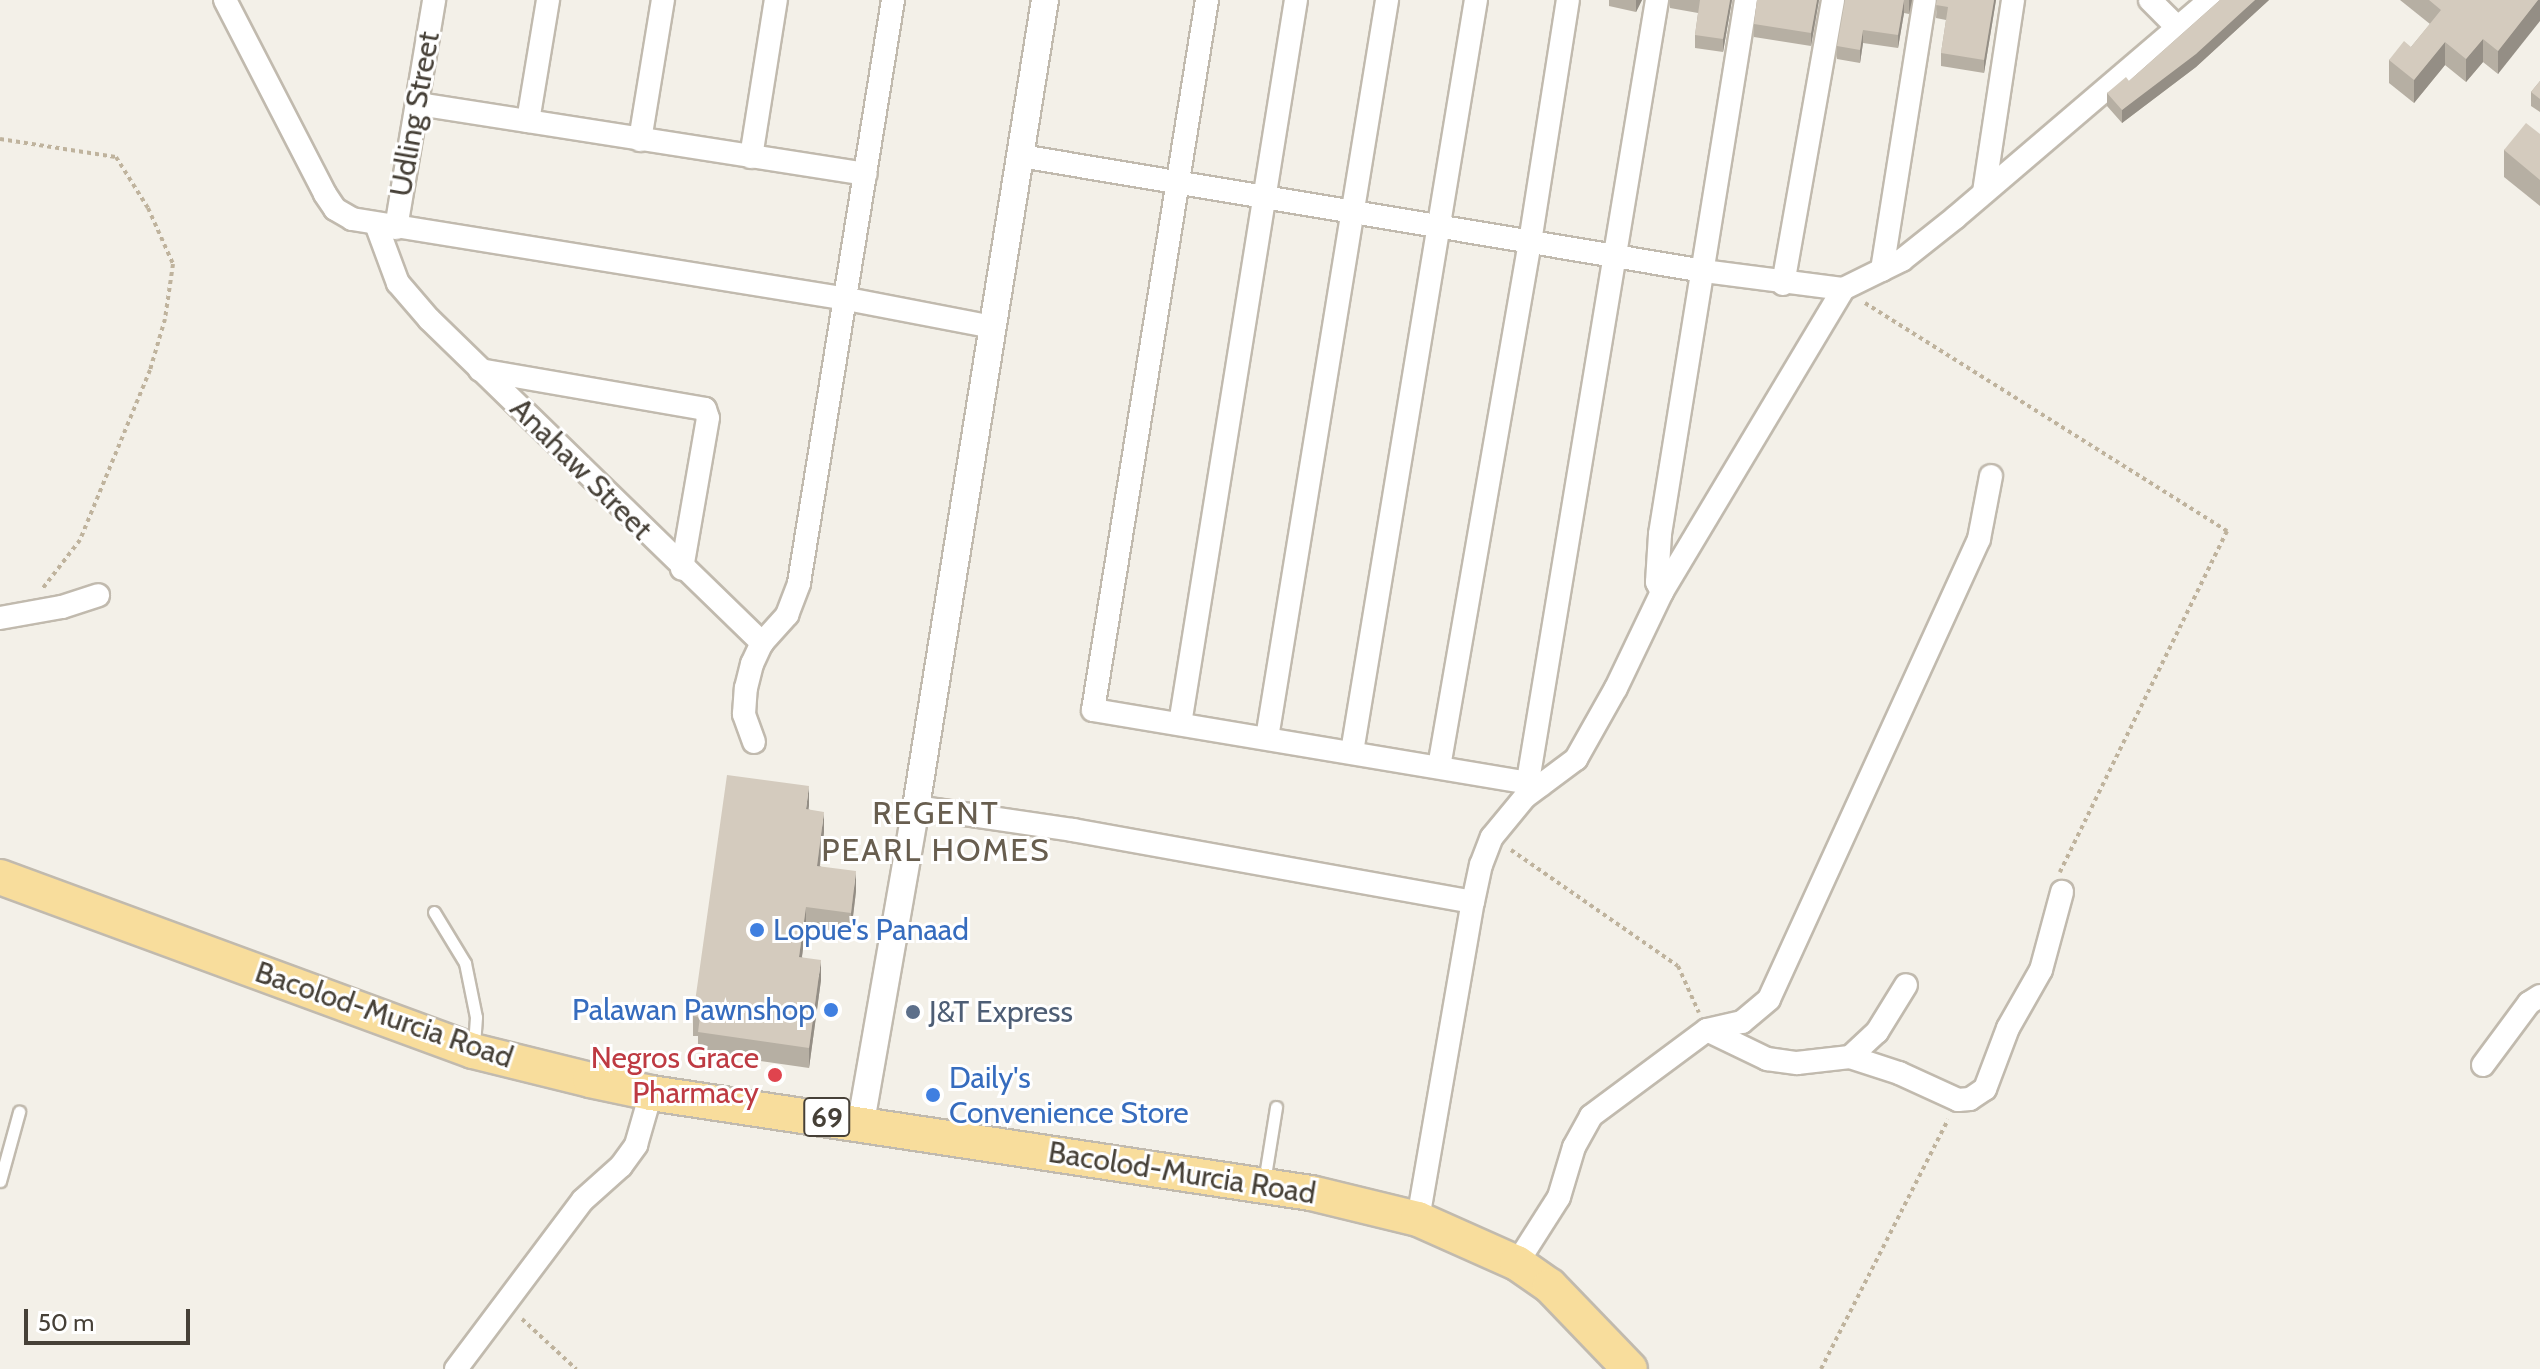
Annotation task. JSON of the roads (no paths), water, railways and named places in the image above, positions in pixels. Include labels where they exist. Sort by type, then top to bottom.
[{"type":"main road","name":"Bacolod-Murcia Road","points":[[0,877],[473,1051],[651,1093],[861,1122],[1264,1186],[1371,1206],[1418,1219],[1517,1263],[1550,1286],[1630,1369]]},
{"type":"street","points":[[225,0],[335,209],[352,219],[847,299],[992,327]]},
{"type":"street","name":"Udling Street","points":[[386,226],[419,104],[434,0]]},
{"type":"street","points":[[528,121],[548,0]]},
{"type":"street","points":[[640,140],[663,0]]},
{"type":"street","points":[[751,157],[776,0]]},
{"type":"street","points":[[754,742],[744,714],[752,664],[762,643],[787,615],[799,583],[893,0]]},
{"type":"street","points":[[861,1122],[916,807],[1045,0]]},
{"type":"street","points":[[1207,0],[1093,710],[1534,783]]},
{"type":"street","points":[[1180,724],[1296,0]]},
{"type":"street","points":[[1267,738],[1387,0]]},
{"type":"street","points":[[1352,752],[1476,0]]},
{"type":"street","points":[[1439,767],[1530,242],[1568,0]]},
{"type":"street","points":[[1534,783],[1614,256],[1657,0]]},
{"type":"street","points":[[1662,592],[1657,582],[1660,534],[1746,0]]},
{"type":"street","points":[[1783,284],[1833,0]]},
{"type":"street","points":[[1882,270],[1925,0]]},
{"type":"street","points":[[1984,192],[2013,0]]},
{"type":"street","points":[[2150,0],[2177,27]]},
{"type":"street","points":[[1021,156],[1783,284],[1843,289],[1902,260],[2210,0]]},
{"type":"street","points":[[419,104],[866,174]]},
{"type":"street","name":"Anahaw Street","points":[[386,226],[398,283],[480,370],[682,569],[762,643]]},
{"type":"street","points":[[1418,1219],[1473,902],[1481,865],[1492,837],[1534,783],[1576,759],[1616,688],[1662,592],[1843,289]]},
{"type":"street","points":[[480,370],[705,409],[708,418],[682,569]]},
{"type":"street","points":[[1517,1263],[1559,1197],[1574,1147],[1591,1116],[1707,1030],[1742,1022],[1757,1013],[1769,999],[1979,539],[1991,476]]},
{"type":"street","points":[[0,618],[98,595]]},
{"type":"street","points":[[916,807],[1073,830],[1473,902]]},
{"type":"street","points":[[1707,1030],[1767,1059],[1797,1063],[1850,1057],[1899,1073],[1958,1100],[1970,1099],[1985,1089],[2008,1028],[2041,970],[2059,886]]},
{"type":"street","points":[[1850,1057],[1877,1032],[1906,985]]},
{"type":"street","points":[[2483,1065],[2529,1003],[2540,996]]},
{"type":"street","points":[[456,1369],[583,1200],[621,1166],[636,1145],[651,1093]]},
{"type":"lane","points":[[434,912],[465,963],[476,1017],[473,1051]]},
{"type":"lane","points":[[1264,1186],[1276,1107]]},
{"type":"lane","points":[[0,1181],[19,1112]]},
{"type":"place","name":"Lopue's Panaad","points":[[757,930]]},
{"type":"place","name":"Palawan Pawnshop","points":[[831,1010]]},
{"type":"place","name":"J&T Express","points":[[913,1012]]},
{"type":"place","name":"Negros Grace Pharmacy","points":[[775,1075]]},
{"type":"place","name":"Daily's Convenience Store","points":[[933,1095]]},
{"type":"district","name":"REGENT PEARL HOMES","points":[[936,832]]}]
